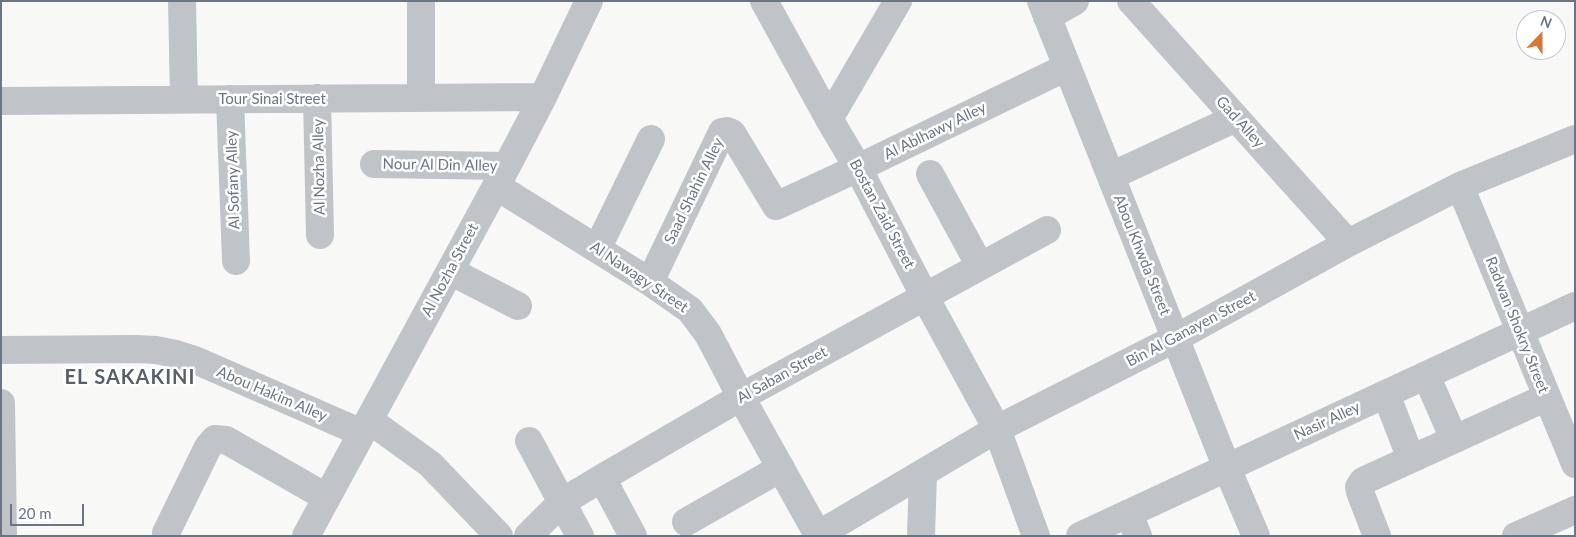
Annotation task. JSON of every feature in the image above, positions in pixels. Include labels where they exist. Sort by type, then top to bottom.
[{"type":"street","points":[[182,1],[184,100]]},
{"type":"street","points":[[421,1],[421,97]]},
{"type":"street","name":"Al Nozha Street","points":[[310,534],[326,497],[543,96],[588,1]]},
{"type":"street","name":"Bostan Zaid Street","points":[[764,1],[858,168],[925,297],[997,429],[1036,536]]},
{"type":"street","points":[[829,119],[898,1]]},
{"type":"street","points":[[1044,9],[1075,1]]},
{"type":"street","name":"Gad Alley","points":[[1131,1],[1348,243]]},
{"type":"street","name":"Abou Khwda Street","points":[[1044,9],[1227,468],[1256,536]]},
{"type":"street","name":"Al Ablhawy Alley","points":[[776,206],[1067,67]]},
{"type":"street","name":"Tour Sinai Street","points":[[1,101],[543,96]]},
{"type":"street","name":"Al Nozha Alley","points":[[317,98],[320,235]]},
{"type":"street","name":"Al Sofany Alley","points":[[230,99],[236,261]]},
{"type":"street","points":[[1111,176],[1236,118]]},
{"type":"street","name":"Saad Shahin Alley","points":[[650,282],[722,132],[732,133],[776,206]]},
{"type":"street","points":[[597,249],[651,139]]},
{"type":"street","name":"Bin Al Ganayen Street","points":[[817,535],[997,429],[1176,338],[1348,243],[1460,186],[1575,139]]},
{"type":"street","name":"Nour Al Din Alley","points":[[374,164],[501,176]]},
{"type":"street","points":[[930,174],[980,266]]},
{"type":"street","name":"Al Nawagy Street","points":[[501,176],[597,249],[690,310],[708,334],[817,535]]},
{"type":"street","name":"Radwan Shokry Street","points":[[1460,186],[1575,464]]},
{"type":"street","name":"Al Saban Street","points":[[528,536],[562,502],[602,478],[741,397],[1047,230]]},
{"type":"street","points":[[450,271],[518,306]]},
{"type":"street","name":"Nasir Alley","points":[[1080,536],[1133,524],[1227,468],[1575,306]]},
{"type":"street","name":"Abou Hakim Alley","points":[[1,350],[156,350],[196,360],[366,426],[430,464],[498,536]]},
{"type":"street","points":[[1426,375],[1454,439]]},
{"type":"street","points":[[1386,394],[1411,459]]},
{"type":"street","points":[[1377,536],[1360,492],[1363,482],[1547,397]]},
{"type":"street","points":[[1,403],[3,536]]},
{"type":"street","points":[[166,533],[208,447],[215,439],[226,440],[326,497]]},
{"type":"street","points":[[529,442],[580,536]]},
{"type":"street","points":[[686,522],[781,468]]},
{"type":"street","points":[[921,536],[922,473]]},
{"type":"street","points":[[602,478],[633,536]]},
{"type":"street","points":[[1516,536],[1575,510]]},
{"type":"district","name":"EL SAKAKINI","points":[[130,378]]}]
